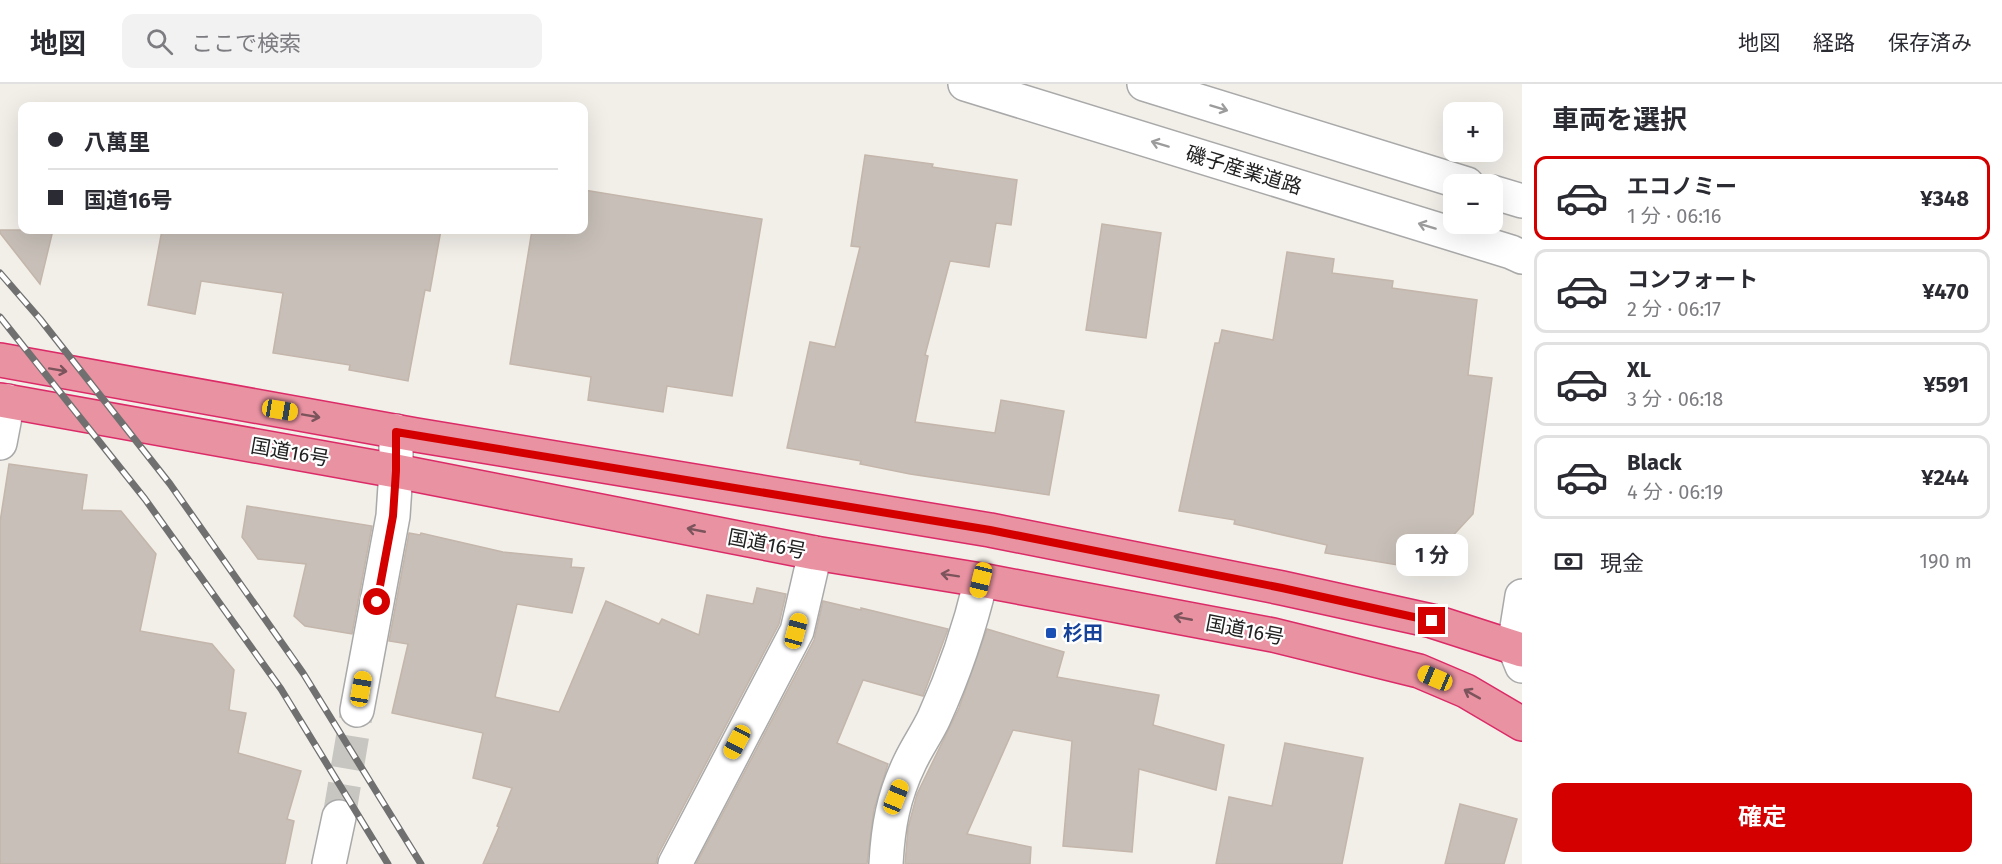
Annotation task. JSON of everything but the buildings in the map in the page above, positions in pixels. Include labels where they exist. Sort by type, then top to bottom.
[{"type":"highway","name":"国道16号","points":[[0,360],[396,432],[990,530],[1282,588],[1432,621],[1519,654]]},
{"type":"highway","name":"国道16号","points":[[4,401],[396,471],[815,553],[981,580],[1273,635],[1419,671],[1466,691],[1522,724]]},
{"type":"street","name":"磯子産業道路","points":[[965,84],[1500,248],[1522,258]]},
{"type":"street","points":[[1144,84],[1443,177]]},
{"type":"street","points":[[1503,195],[1522,201]]},
{"type":"street","points":[[0,443],[4,401]]},
{"type":"street","points":[[357,710],[393,516],[396,432]]},
{"type":"street","points":[[675,864],[796,631],[815,553]]},
{"type":"street","points":[[886,864],[888,828],[896,797],[909,763],[934,719],[973,615],[981,580]]},
{"type":"street","points":[[1519,654],[1522,596]]},
{"type":"street","points":[[329,864],[339,817]]},
{"type":"tunnel","points":[[339,817],[357,710]]},
{"type":"railway","points":[[0,273],[40,319],[170,484],[303,673],[421,864]]},
{"type":"railway","points":[[0,317],[145,499],[281,689],[388,864]]},
{"type":"place","name":"杉田","points":[[1051,633]]},
{"type":"route","points":[[377,602],[393,516],[396,432],[990,530],[1282,588],[1432,621]]}]
